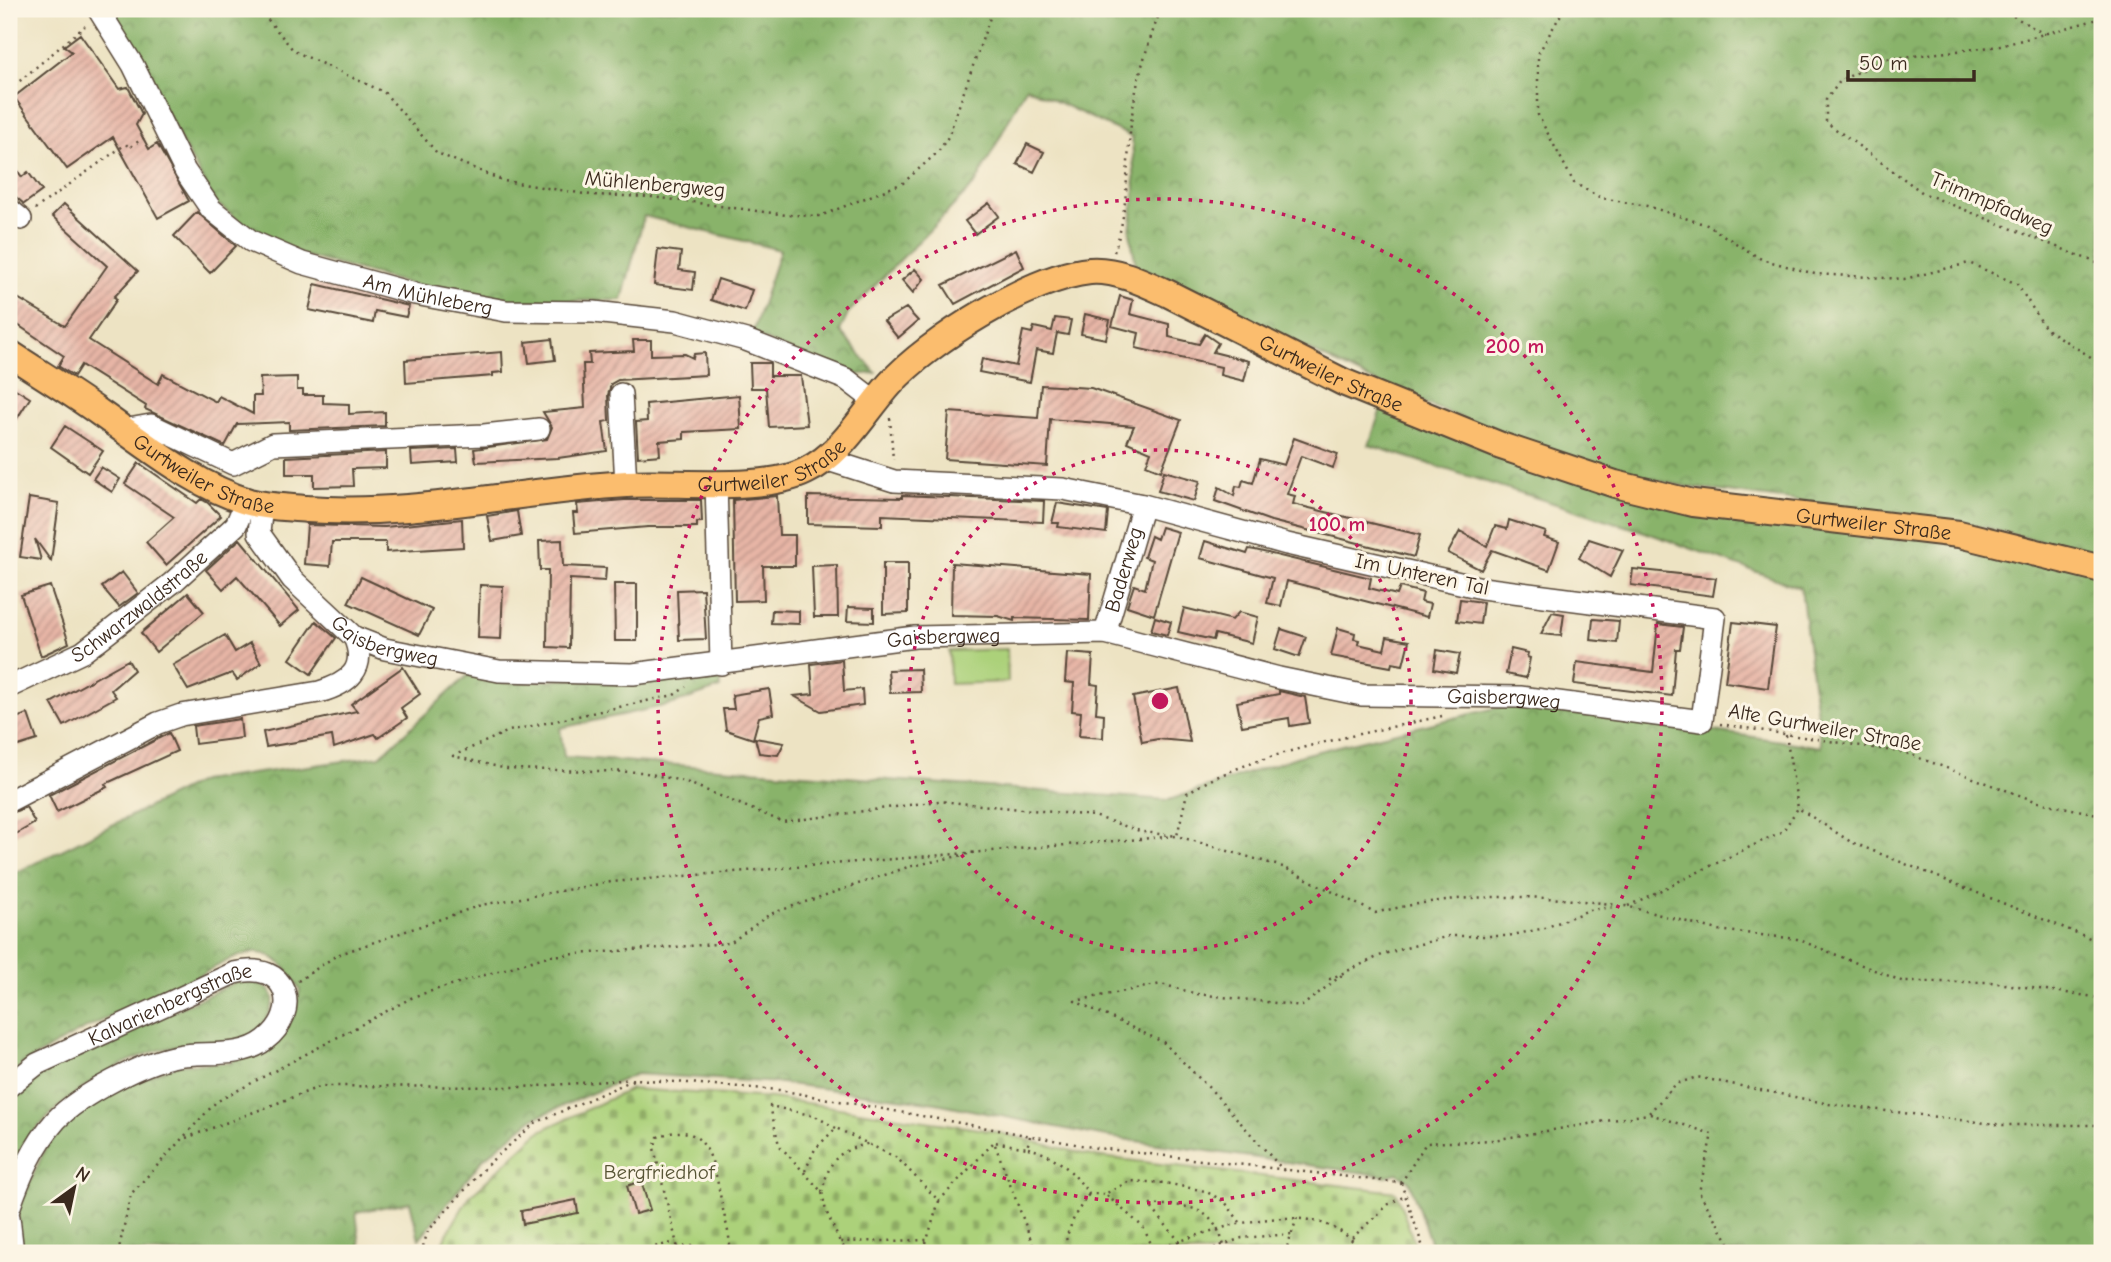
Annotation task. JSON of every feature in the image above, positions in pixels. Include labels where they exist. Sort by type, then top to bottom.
[{"type":"main road","name":"Gurtweiler Straße","points":[[9,353],[206,484],[254,503],[342,511],[414,508],[626,484],[780,481],[806,472],[825,459],[882,394],[925,351],[975,318],[1025,292],[1072,274],[1107,272],[1141,281],[1169,294],[1343,382],[1502,446],[1615,484],[1693,503],[1959,534],[2102,569]]},
{"type":"street","name":"Am Mühleberg","points":[[100,11],[133,65],[185,171],[211,209],[251,242],[302,263],[415,294],[506,311],[594,312],[676,321],[746,340],[882,394]]},
{"type":"street","points":[[621,394],[626,484]]},
{"type":"street","name":"Gurtweiler Straße","points":[[123,430],[151,425],[233,464],[274,443],[484,435],[539,429]]},
{"type":"street","name":"Im Unteren Tal","points":[[825,459],[894,481],[1063,489],[1143,505],[1287,544],[1482,589],[1715,618],[1702,721]]},
{"type":"street","points":[[716,482],[721,664]]},
{"type":"street","name":"Gaisbergweg","points":[[254,503],[259,533],[292,579],[354,637],[386,649],[499,671],[633,674],[915,637],[1105,633],[1279,678],[1362,695],[1520,697],[1702,721]]},
{"type":"street","name":"Schwarzwaldstraße","points":[[9,687],[83,652],[142,607],[236,525],[254,503]]},
{"type":"street","name":"Baderweg","points":[[1105,633],[1143,505]]},
{"type":"street","points":[[9,801],[159,723],[181,715],[337,687],[351,679],[357,668],[359,650],[354,637]]},
{"type":"street","name":"Kalvarienbergstraße","points":[[9,1086],[37,1064],[234,974],[252,969],[267,971],[277,979],[284,990],[285,1013],[264,1042],[233,1052],[177,1056],[140,1066],[58,1118],[36,1147],[19,1179],[9,1209]]},
{"type":"street","points":[[9,1217],[13,1253]]},
{"type":"path","name":"Mühlenbergweg","points":[[258,9],[294,51],[384,92],[437,153],[504,181],[591,195],[653,197],[787,215],[820,216],[903,183],[938,152],[948,137],[993,9]]},
{"type":"path","points":[[1107,272],[1118,240],[1128,190],[1130,125],[1137,83],[1161,9]]},
{"type":"path","points":[[1564,9],[1538,54],[1538,115],[1574,183],[1601,198],[1647,206],[1706,225],[1761,259],[1815,274],[1904,279],[1969,263],[2017,284],[2046,329],[2102,364]]},
{"type":"path","points":[[2001,9],[2046,36]]},
{"type":"path","points":[[9,90],[100,11]]},
{"type":"path","name":"Trimmpfadweg","points":[[2102,18],[2046,36],[2000,46],[1886,59],[1841,80],[1826,100],[1826,122],[1923,192],[2102,265]]},
{"type":"path","points":[[2102,53],[2098,66],[2102,76]]},
{"type":"path","points":[[15,214],[126,144],[129,148],[162,124]]},
{"type":"path","points":[[882,394],[894,481]]},
{"type":"path","points":[[693,683],[674,695],[509,731],[453,757],[507,769],[642,772],[686,782],[783,822],[939,801],[1094,816],[1143,832],[1177,836],[1283,867],[1375,913],[1423,901],[1548,896],[1626,906],[1718,930],[1797,939],[1904,982],[1990,982],[2102,998]]},
{"type":"path","points":[[1177,836],[1188,793],[1212,777],[1270,759],[1443,716]]},
{"type":"path","name":"Alte Gurtweiler Straße","points":[[1702,721],[1906,753],[2038,802],[2102,815]]},
{"type":"path","points":[[1284,1171],[1214,1093],[1163,1042],[1075,1001],[1161,984],[1197,994],[1302,1006],[1342,975],[1330,979],[1384,954],[1449,936],[1520,933],[1545,928],[1588,910],[1626,906],[1783,831],[1798,808],[1786,735]]},
{"type":"path","points":[[1798,808],[1851,842],[2102,943]]},
{"type":"path","points":[[284,990],[337,955],[481,905],[611,882],[987,849],[1177,836]]},
{"type":"path","points":[[118,1253],[131,1194],[186,1138],[216,1102],[415,996],[548,956],[730,943],[769,914],[908,867],[987,849]]},
{"type":"path","points":[[1648,1114],[1675,1084],[1697,1077],[1829,1104],[2003,1125],[2102,1125]]},
{"type":"path","points":[[186,1138],[322,1086],[523,1087],[636,1079],[779,1090],[1097,1148],[1401,1183]]},
{"type":"path","points":[[421,1253],[428,1231],[489,1163],[535,1123],[636,1079]]},
{"type":"path","points":[[822,1192],[779,1145],[771,1106],[815,1116],[872,1143],[897,1158],[939,1201]]},
{"type":"path","points":[[1401,1183],[1426,1143],[1493,1140],[1648,1114],[1712,1134],[1699,1192],[1735,1253]]},
{"type":"path","points":[[805,1171],[815,1149],[836,1128]]},
{"type":"path","points":[[679,1253],[654,1147],[658,1137],[671,1131],[691,1133],[706,1146],[716,1171],[730,1253]]},
{"type":"path","points":[[1027,1148],[1030,1135]]},
{"type":"path","points":[[994,1142],[1045,1152],[1060,1161],[1077,1177],[1089,1194]]},
{"type":"path","points":[[923,1253],[939,1201],[994,1142]]},
{"type":"path","points":[[994,1142],[1036,1253]]},
{"type":"path","points":[[848,1253],[825,1211],[822,1192],[828,1168],[844,1149],[872,1143]]},
{"type":"path","points":[[1089,1194],[1105,1194],[1130,1181],[1165,1183],[1205,1191],[1225,1202],[1240,1222]]},
{"type":"path","points":[[1401,1183],[1425,1253]]},
{"type":"path","points":[[1072,1253],[1066,1238],[1075,1215],[1089,1194]]},
{"type":"path","points":[[1105,1194],[1143,1227],[1154,1252],[1240,1222],[1297,1218],[1352,1238],[1363,1253]]},
{"type":"path","points":[[1352,1238],[1389,1204],[1406,1195]]},
{"type":"path","points":[[1180,1242],[1149,1205],[1168,1204],[1201,1212],[1220,1228],[1226,1253]]},
{"type":"path","points":[[1285,1253],[1297,1218]]},
{"type":"path","points":[[1201,1253],[1224,1242],[1292,1234]]},
{"type":"path","points":[[840,1241],[927,1240]]},
{"type":"path","points":[[628,1253],[676,1242]]},
{"type":"path","points":[[677,1247],[695,1246],[705,1253]]},
{"type":"green space","points":[[107,9],[2102,9],[2102,556],[1961,522],[1689,487],[1612,471],[1532,446],[1389,389],[1136,266],[1130,232],[1135,189],[1132,137],[1026,87],[976,183],[848,313],[840,331],[876,373],[851,375],[752,335],[780,250],[644,216],[622,300],[509,302],[417,286],[302,255],[253,231],[215,202]]},
{"type":"green space","points":[[1381,409],[1544,471],[1959,541],[2102,574],[2102,1253],[1434,1253],[1409,1181],[1397,1173],[1386,1176],[1101,1136],[936,1103],[781,1083],[636,1074],[532,1119],[483,1159],[419,1239],[410,1202],[356,1212],[361,1253],[23,1253],[17,1212],[45,1149],[65,1124],[116,1090],[180,1064],[230,1063],[292,1019],[300,990],[277,960],[257,953],[241,955],[75,1034],[9,1075],[9,876],[201,781],[380,756],[468,675],[505,683],[723,671],[720,688],[673,704],[560,728],[564,757],[1169,800],[1302,755],[1520,702],[1821,747],[1801,588],[1645,532],[1369,445]]},
{"type":"green space","points":[[1007,649],[1008,682],[950,684],[949,651]]},
{"type":"green space","points":[[254,980],[269,990],[274,998],[267,1018],[258,1030],[236,1040],[158,1051],[116,1068],[76,1093],[42,1124],[19,1153],[9,1178],[9,1098],[42,1072],[236,982]]},
{"type":"green space","name":"Bergfriedhof","points":[[631,1089],[772,1098],[992,1131],[1092,1156],[1396,1192],[1418,1253],[436,1253],[469,1197],[540,1131]]},
{"type":"building","points":[[80,34],[119,89],[128,87],[142,114],[136,125],[149,149],[157,144],[189,201],[158,218],[113,137],[67,169],[14,97],[72,52],[64,46]]},
{"type":"building","points":[[1027,144],[1044,152],[1034,172],[1017,164]]},
{"type":"building","points":[[9,159],[22,177],[28,172],[42,191],[24,204],[9,191]]},
{"type":"building","points":[[989,203],[999,216],[975,234],[965,221]]},
{"type":"building","points":[[64,204],[138,271],[114,297],[117,299],[89,340],[158,384],[163,374],[216,402],[219,396],[253,414],[253,396],[261,396],[260,378],[297,377],[297,390],[303,390],[303,395],[323,395],[323,403],[349,404],[349,414],[385,412],[385,426],[289,430],[289,422],[237,424],[225,446],[145,409],[146,406],[81,365],[74,376],[58,366],[64,356],[9,319],[9,293],[65,326],[107,266],[52,216]]},
{"type":"building","points":[[197,212],[236,246],[210,273],[174,236]]},
{"type":"building","points":[[658,249],[681,252],[679,270],[695,272],[693,290],[654,285]]},
{"type":"building","points":[[1016,249],[1024,267],[955,304],[943,285]]},
{"type":"building","points":[[915,269],[924,279],[913,293],[902,280]]},
{"type":"building","points":[[718,279],[752,290],[745,311],[711,300]]},
{"type":"building","points":[[315,284],[409,306],[406,317],[375,311],[373,323],[309,310]]},
{"type":"building","points":[[1120,296],[1133,300],[1130,314],[1169,324],[1169,337],[1199,344],[1205,334],[1218,343],[1213,352],[1249,361],[1244,381],[1220,375],[1221,367],[1136,348],[1139,333],[1112,326]]},
{"type":"building","points":[[906,308],[918,321],[898,338],[884,321]]},
{"type":"building","points":[[1085,314],[1110,320],[1106,339],[1081,334]]},
{"type":"building","points":[[1055,318],[1071,320],[1068,335],[1057,333],[1053,353],[1036,350],[1030,382],[979,372],[982,359],[1016,366],[1023,331],[1032,333],[1034,327],[1052,331]]},
{"type":"building","points":[[552,339],[555,360],[529,363],[526,342]]},
{"type":"building","points":[[633,340],[651,340],[651,355],[685,354],[693,358],[694,354],[705,353],[706,375],[618,380],[611,384],[608,395],[609,421],[603,422],[607,451],[558,458],[476,462],[474,449],[547,439],[552,427],[543,412],[585,408],[583,364],[590,364],[589,353],[634,351]]},
{"type":"building","points":[[502,352],[503,372],[493,373],[493,376],[406,383],[405,360]]},
{"type":"building","points":[[750,363],[770,363],[770,376],[801,376],[807,425],[769,427],[766,388],[751,388]]},
{"type":"building","points":[[9,385],[30,398],[9,431]]},
{"type":"building","points":[[1041,385],[1091,388],[1181,420],[1161,471],[1146,465],[1151,452],[1127,442],[1134,426],[1050,419],[1047,466],[945,459],[949,412],[1038,418]]},
{"type":"building","points":[[739,395],[741,429],[684,432],[684,439],[659,441],[660,455],[638,457],[636,422],[647,421],[646,404]]},
{"type":"building","points":[[65,426],[103,451],[88,473],[51,447]]},
{"type":"building","points":[[1294,438],[1338,454],[1333,468],[1301,456],[1287,494],[1295,496],[1293,504],[1420,535],[1414,557],[1271,521],[1215,501],[1219,487],[1234,496],[1236,486],[1241,487],[1243,480],[1253,483],[1260,459],[1284,465]]},
{"type":"building","points":[[457,449],[458,462],[412,465],[411,451]]},
{"type":"building","points":[[386,452],[386,468],[352,469],[353,486],[314,487],[314,474],[286,474],[286,457]]},
{"type":"building","points":[[139,463],[197,503],[201,499],[208,503],[221,516],[166,565],[146,542],[174,517],[125,484]]},
{"type":"building","points":[[101,467],[120,479],[112,492],[93,479]]},
{"type":"building","points":[[1164,471],[1200,481],[1194,501],[1158,491]]},
{"type":"building","points":[[902,495],[1044,501],[1043,522],[882,515],[882,526],[808,524],[808,496],[902,498]]},
{"type":"building","points":[[777,496],[779,535],[795,535],[795,566],[763,566],[764,600],[735,601],[733,500]]},
{"type":"building","points":[[29,498],[59,503],[51,561],[35,539],[41,560],[20,557]]},
{"type":"building","points":[[624,500],[701,500],[702,522],[697,522],[697,527],[648,527],[575,533],[573,513],[578,513],[577,504]]},
{"type":"building","points":[[1057,503],[1108,511],[1106,533],[1058,527],[1059,523],[1052,523]]},
{"type":"building","points":[[517,511],[521,536],[492,541],[487,516]]},
{"type":"building","points":[[462,519],[463,547],[386,552],[386,542],[332,542],[330,566],[304,564],[307,525],[385,527]]},
{"type":"building","points":[[1509,520],[1546,532],[1544,537],[1559,542],[1549,570],[1492,550],[1481,570],[1448,553],[1460,531],[1487,546],[1495,526],[1507,529]]},
{"type":"building","points":[[1161,527],[1178,532],[1154,615],[1127,606],[1134,585],[1145,589],[1152,560],[1144,557],[1151,536],[1157,539]]},
{"type":"building","points":[[240,539],[299,610],[280,626],[237,576],[223,589],[206,570]]},
{"type":"building","points":[[1589,539],[1623,550],[1610,577],[1579,558]]},
{"type":"building","points":[[562,540],[563,566],[606,568],[605,581],[570,579],[569,648],[547,647],[548,570],[540,570],[539,541]]},
{"type":"building","points":[[1205,541],[1247,554],[1249,549],[1255,550],[1371,578],[1369,588],[1397,595],[1400,587],[1423,593],[1421,602],[1430,604],[1427,617],[1287,581],[1281,606],[1267,603],[1273,578],[1200,558]]},
{"type":"building","points":[[883,563],[908,563],[908,613],[883,614]]},
{"type":"building","points":[[952,563],[1091,574],[1089,620],[1014,618],[1014,621],[998,616],[951,615]]},
{"type":"building","points":[[837,565],[838,617],[814,617],[812,566]]},
{"type":"building","points":[[1633,569],[1716,578],[1713,596],[1631,585]]},
{"type":"building","points":[[122,572],[138,593],[119,607],[102,587]]},
{"type":"building","points":[[361,577],[432,610],[419,635],[348,603]]},
{"type":"building","points":[[614,584],[637,584],[637,641],[615,641]]},
{"type":"building","points":[[480,585],[503,586],[501,639],[478,638]]},
{"type":"building","points":[[50,586],[69,643],[41,656],[21,595]]},
{"type":"building","points":[[703,589],[706,639],[679,640],[677,590]]},
{"type":"building","points":[[188,593],[204,612],[156,652],[141,633]]},
{"type":"building","points":[[1460,599],[1483,602],[1480,624],[1457,621]]},
{"type":"building","points":[[848,607],[874,608],[874,622],[847,621]]},
{"type":"building","points":[[1184,608],[1232,620],[1239,612],[1258,617],[1252,643],[1215,634],[1213,640],[1178,632]]},
{"type":"building","points":[[772,610],[799,611],[799,624],[771,623]]},
{"type":"building","points":[[1552,612],[1564,614],[1561,636],[1541,634]]},
{"type":"building","points":[[1155,617],[1171,622],[1167,635],[1151,631]]},
{"type":"building","points":[[1593,619],[1619,621],[1617,643],[1591,640]]},
{"type":"building","points":[[316,621],[336,638],[311,674],[290,659]]},
{"type":"building","points":[[1733,622],[1776,627],[1768,688],[1725,682]]},
{"type":"building","points":[[1658,624],[1683,627],[1680,649],[1676,649],[1672,696],[1574,684],[1577,662],[1653,672]]},
{"type":"building","points":[[1338,628],[1355,633],[1354,639],[1359,640],[1358,644],[1384,650],[1387,637],[1409,641],[1403,665],[1392,663],[1391,667],[1331,656]]},
{"type":"building","points":[[1281,629],[1306,637],[1299,657],[1275,649]]},
{"type":"building","points":[[225,635],[235,652],[250,643],[261,663],[237,680],[232,673],[188,690],[173,665]]},
{"type":"building","points":[[1511,649],[1528,653],[1527,657],[1530,658],[1526,678],[1506,674]]},
{"type":"building","points":[[1437,650],[1460,654],[1456,673],[1434,669]]},
{"type":"building","points":[[1067,653],[1093,655],[1091,684],[1098,685],[1096,713],[1104,714],[1103,738],[1079,736],[1081,712],[1072,711],[1074,683],[1065,682]]},
{"type":"building","points":[[128,660],[134,670],[111,690],[116,697],[64,726],[51,703]]},
{"type":"building","points":[[842,660],[844,691],[862,689],[863,705],[821,711],[794,696],[813,694],[811,664]]},
{"type":"building","points":[[403,667],[420,694],[401,708],[407,718],[378,738],[375,734],[334,748],[332,736],[266,747],[263,732],[357,711],[351,704]]},
{"type":"building","points":[[920,669],[921,692],[890,693],[888,670]]},
{"type":"building","points":[[1179,688],[1190,742],[1158,739],[1142,742],[1133,697]]},
{"type":"building","points":[[769,689],[773,714],[759,717],[753,739],[726,730],[723,709],[734,709],[732,695]]},
{"type":"building","points":[[1279,691],[1305,697],[1309,723],[1290,726],[1289,718],[1242,726],[1237,702],[1279,694]]},
{"type":"building","points":[[28,714],[37,740],[9,749],[9,720]]},
{"type":"building","points":[[240,719],[242,738],[195,744],[193,726]]},
{"type":"building","points":[[169,733],[177,751],[105,784],[107,787],[57,812],[49,795]]},
{"type":"building","points":[[755,738],[784,743],[778,755],[759,753]]},
{"type":"building","points":[[26,807],[35,823],[9,838],[9,814]]},
{"type":"building","points":[[641,1181],[650,1210],[635,1214],[627,1186]]},
{"type":"building","points":[[576,1200],[578,1213],[523,1224],[521,1211]]}]
